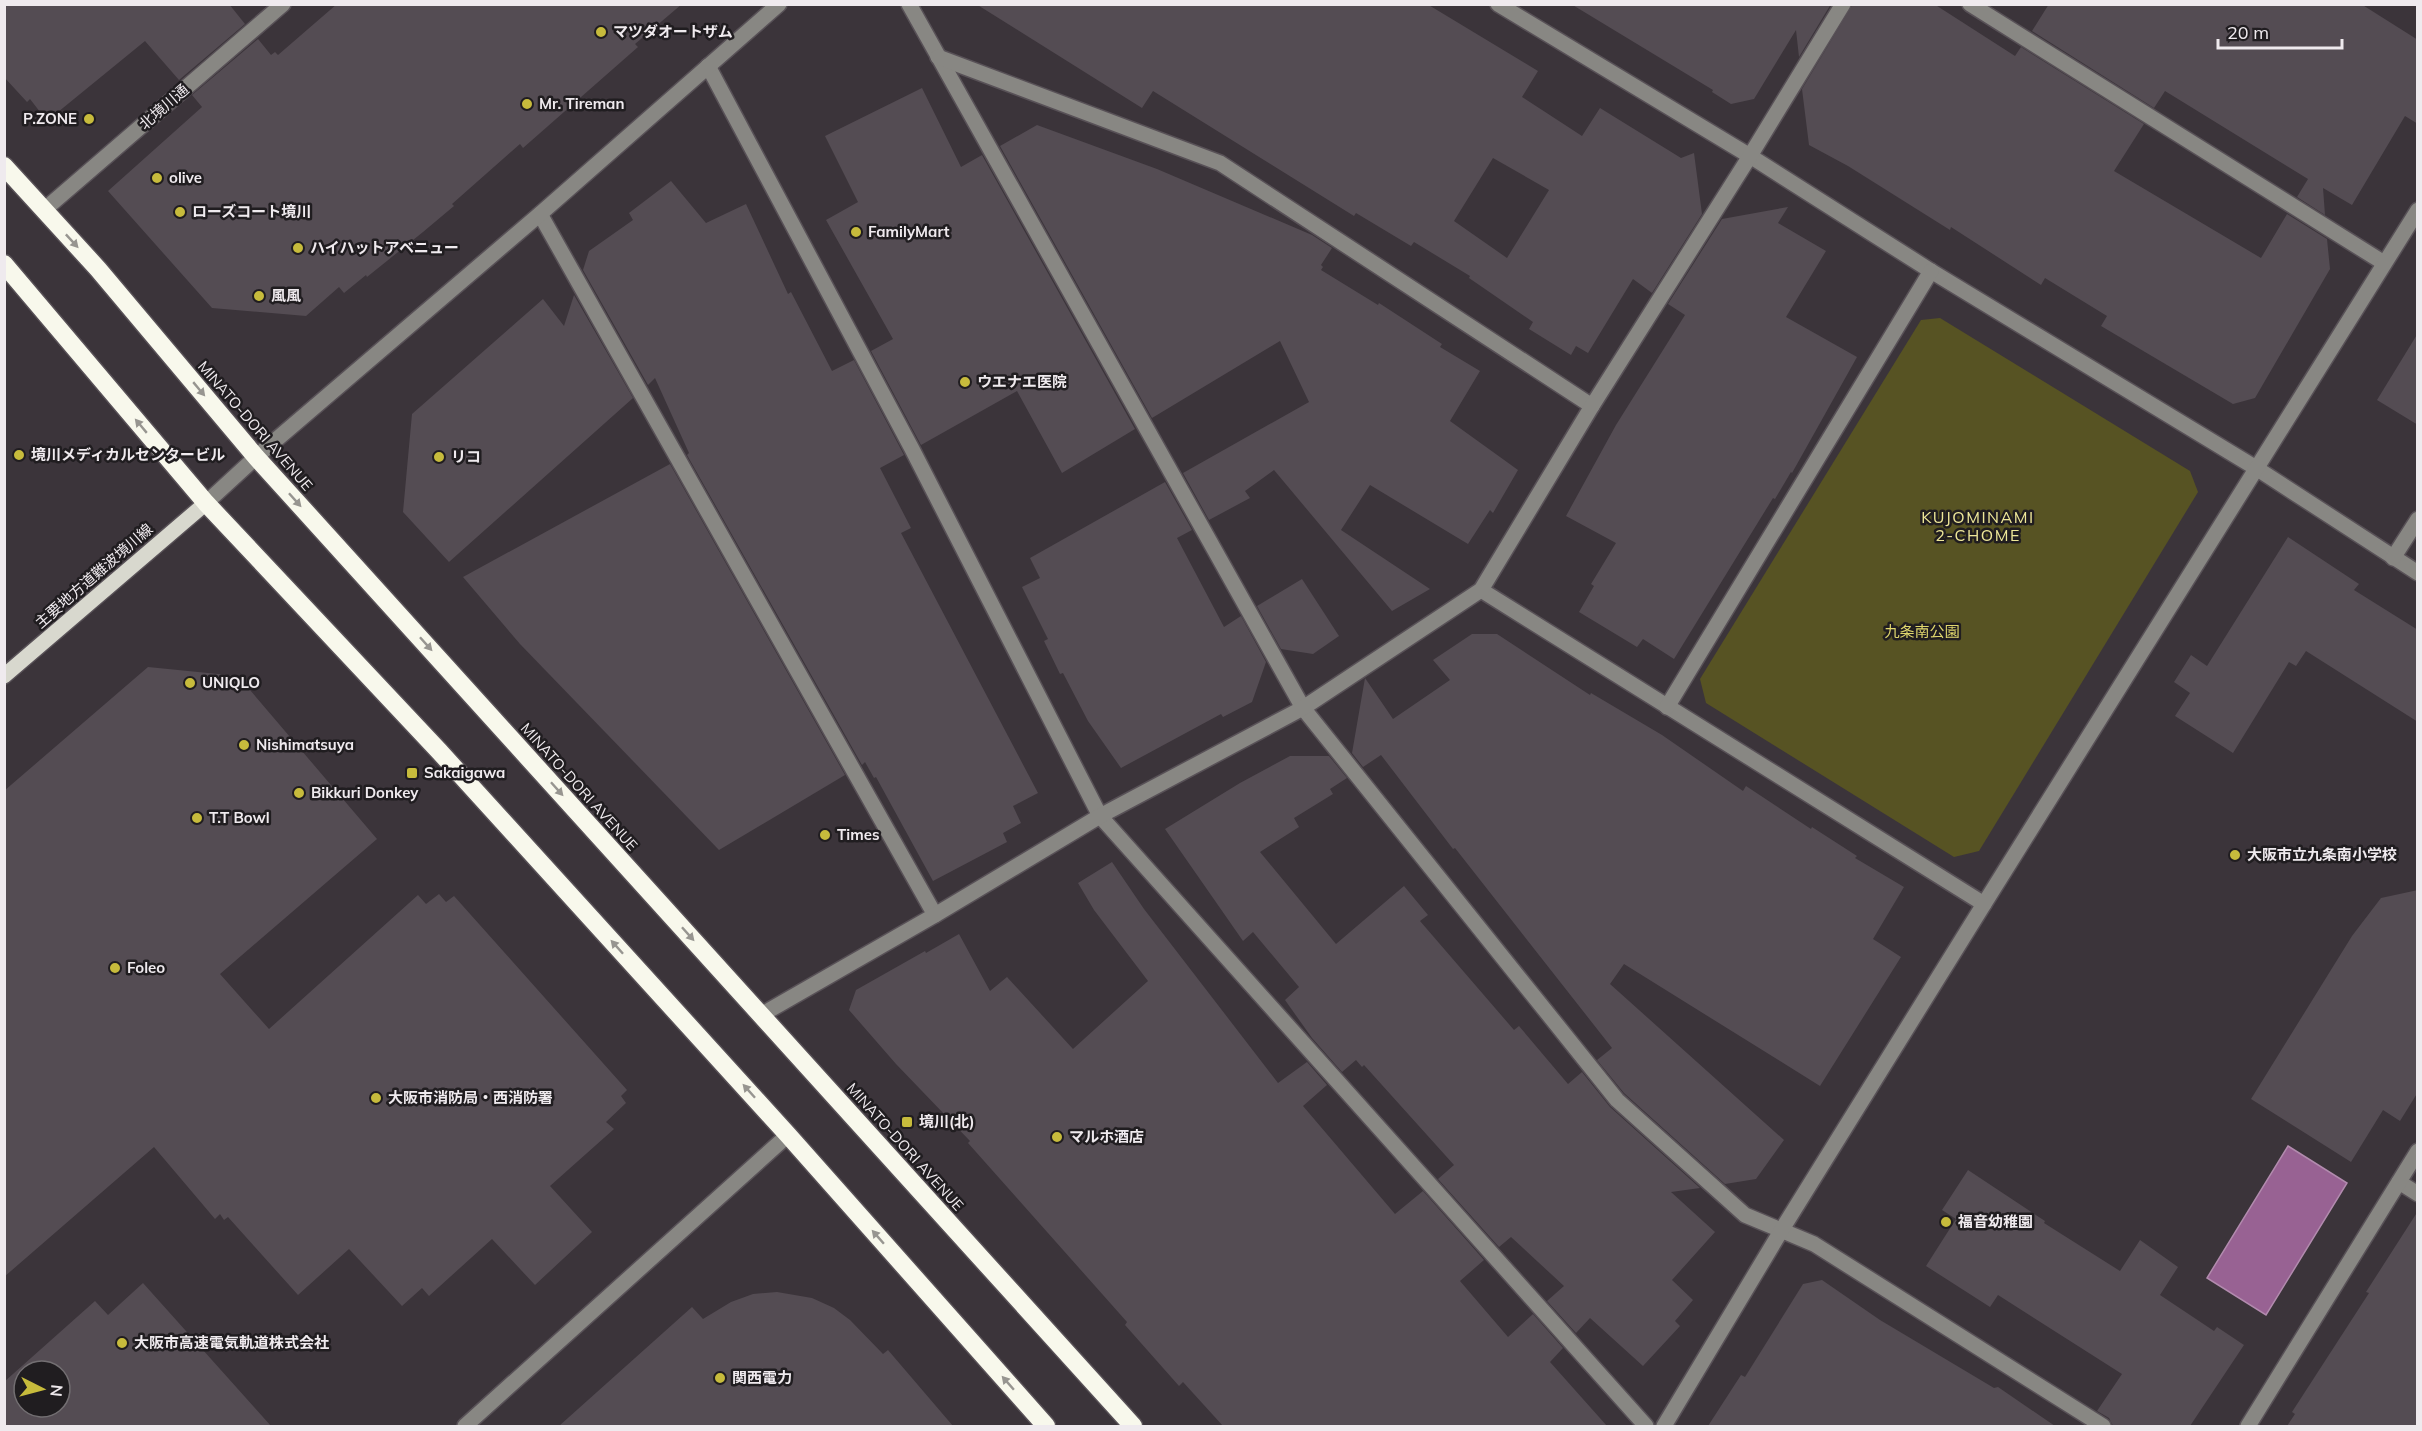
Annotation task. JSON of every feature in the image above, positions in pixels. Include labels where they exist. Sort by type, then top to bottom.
[{"type":"highway","name":"MINATO-DORI AVENUE","points":[[4,166],[98,269],[256,456],[1133,1426]]},
{"type":"highway","points":[[4,264],[206,503],[439,751],[788,1135],[1046,1426]]},
{"type":"main road","name":"主要地方道難波境川線","points":[[4,676],[206,503]]},
{"type":"street","name":"北境川通","points":[[44,210],[283,4]]},
{"type":"street","points":[[206,503],[256,456],[540,214],[779,4]]},
{"type":"street","points":[[909,4],[1303,708],[1617,1100],[1745,1215],[1814,1244],[2103,1426]]},
{"type":"street","points":[[1498,4],[1750,156],[1931,271],[2256,468],[2418,573]]},
{"type":"street","points":[[761,1015],[935,915],[1100,816],[1303,708],[1480,590],[1843,4]]},
{"type":"street","points":[[1970,4],[2384,263]]},
{"type":"street","points":[[938,57],[1220,163],[1592,406]]},
{"type":"street","points":[[708,66],[912,449],[1100,816],[1646,1426]]},
{"type":"street","points":[[1664,1426],[1781,1231],[2418,210]]},
{"type":"street","points":[[540,214],[935,915]]},
{"type":"street","points":[[1667,708],[1931,271]]},
{"type":"street","points":[[2393,558],[2418,519]]},
{"type":"street","points":[[1480,590],[1984,904]]},
{"type":"street","points":[[465,1426],[788,1135]]},
{"type":"street","points":[[2248,1426],[2418,1151]]},
{"type":"street","points":[[2399,1182],[2418,1194]]},
{"type":"green space","name":"九条南公園","points":[[1940,318],[2190,471],[2198,492],[1979,851],[1954,857],[1706,703],[1700,679],[1921,320]]},
{"type":"shaded area","points":[[2288,1146],[2347,1183],[2266,1315],[2207,1278]]},
{"type":"building","points":[[4,4],[229,4],[245,24],[179,80],[145,41],[47,121],[30,99],[27,102],[4,77]]},
{"type":"building","points":[[337,4],[682,4],[635,44],[638,47],[523,148],[520,144],[452,204],[454,206],[344,293],[339,287],[306,316],[212,308],[108,191],[202,107],[192,95],[258,39],[271,55],[275,52],[278,55]]},
{"type":"building","points":[[976,4],[1427,4],[1538,71],[1522,97],[1582,136],[1600,108],[1681,158],[1694,153],[1702,214],[1652,293],[1633,279],[1588,353],[1576,346],[1571,355],[1529,329],[1533,322],[1469,278],[1470,276],[1414,242],[1411,246],[1356,213],[1354,216],[1153,91],[1142,108]],"holes":[[[1493,158],[1549,190],[1507,258],[1454,221]]]},
{"type":"building","points":[[1571,4],[1831,4],[1799,57],[1796,30],[1754,99],[1731,104],[1712,92],[1713,90]]},
{"type":"building","points":[[1853,4],[1934,4],[2015,56],[2021,47],[2144,124],[2114,171],[2261,258],[2287,214],[2327,239],[2330,269],[2255,398],[2233,404],[2101,326],[2107,316],[2045,278],[2041,285],[1951,227],[1950,230],[1848,166],[1809,145],[1802,89]]},
{"type":"building","points":[[2049,4],[2361,4],[2418,40],[2418,124],[2405,116],[2352,205],[2323,188],[2325,215],[2297,197],[2308,179],[2165,91],[2154,108],[2032,31]]},
{"type":"building","points":[[922,88],[961,167],[982,155],[1135,429],[1062,473],[1017,391],[921,445],[871,351],[893,339],[826,220],[858,202],[825,136]]},
{"type":"building","points":[[1037,125],[1157,169],[1312,235],[1332,248],[1321,265],[1323,267],[1321,270],[1378,305],[1379,303],[1442,344],[1440,347],[1480,371],[1450,421],[1518,470],[1493,513],[1490,510],[1468,544],[1370,485],[1341,530],[1430,589],[1392,611],[1274,470],[1245,491],[1250,498],[1209,520],[1183,473],[1309,402],[1280,341],[1152,418],[1000,146]]},
{"type":"building","points":[[671,181],[706,223],[746,204],[788,294],[791,292],[832,371],[854,360],[904,455],[880,468],[911,528],[901,533],[1038,793],[1013,806],[1021,823],[1003,833],[1007,842],[933,881],[876,777],[874,778],[865,762],[862,765],[687,455],[689,453],[655,378],[648,385],[583,270],[589,251],[633,220],[629,213]]},
{"type":"building","points":[[1788,207],[1778,223],[1826,251],[1786,317],[1857,357],[1792,473],[1775,499],[1773,498],[1674,659],[1643,639],[1637,647],[1579,612],[1594,586],[1591,584],[1616,543],[1566,516],[1616,425],[1685,315],[1668,304],[1722,219]]},
{"type":"building","points":[[574,295],[633,398],[449,562],[403,512],[412,414],[543,299],[564,326]]},
{"type":"building","points":[[2418,333],[2418,425],[2377,400]]},
{"type":"building","points":[[670,464],[845,775],[719,850],[520,644],[463,577]]},
{"type":"building","points":[[1165,482],[1192,530],[1177,538],[1224,627],[1241,616],[1266,662],[1252,702],[1223,717],[1221,714],[1121,768],[1088,721],[1063,673],[1060,674],[1044,641],[1048,639],[1022,587],[1040,578],[1030,558]]},
{"type":"building","points":[[2288,537],[2359,584],[2354,590],[2418,630],[2418,722],[2306,651],[2296,666],[2289,662],[2233,753],[2175,716],[2190,693],[2174,682],[2191,655],[2207,666]]},
{"type":"building","points":[[1302,579],[1339,636],[1313,654],[1281,649],[1257,606]]},
{"type":"building","points":[[1472,634],[1497,634],[1590,695],[1591,693],[1662,735],[1743,791],[1746,786],[1857,856],[1855,858],[1904,887],[1873,939],[1901,957],[1820,1086],[1624,964],[1610,984],[1784,1140],[1756,1179],[1725,1184],[1624,1093],[1597,1060],[1612,1048],[1381,755],[1363,767],[1352,753],[1365,678],[1393,719],[1450,680],[1433,660]]},
{"type":"building","points":[[148,667],[238,676],[377,839],[220,974],[269,1029],[418,895],[426,904],[439,894],[446,902],[454,896],[627,1090],[621,1096],[626,1103],[606,1122],[614,1129],[550,1186],[592,1232],[535,1285],[492,1239],[429,1296],[422,1288],[402,1306],[349,1249],[298,1295],[228,1217],[224,1220],[220,1214],[215,1219],[154,1147],[4,1277],[4,791]]},
{"type":"building","points":[[1290,756],[1329,756],[1347,778],[1330,789],[1333,794],[1294,818],[1299,827],[1260,852],[1336,944],[1404,886],[1428,915],[1420,921],[1514,1030],[1519,1026],[1568,1084],[1582,1072],[1610,1107],[1700,1188],[1671,1192],[1715,1232],[1672,1280],[1693,1300],[1675,1321],[1680,1326],[1643,1366],[1590,1318],[1576,1333],[1547,1301],[1564,1286],[1511,1237],[1499,1247],[1438,1179],[1454,1165],[1364,1065],[1362,1067],[1356,1060],[1342,1072],[1312,1038],[1285,1000],[1299,987],[1253,932],[1243,941],[1165,829],[1240,783]]},
{"type":"building","points":[[1112,862],[1144,909],[1278,1083],[1307,1062],[1327,1085],[1303,1106],[1395,1214],[1423,1191],[1484,1260],[1460,1281],[1508,1337],[1533,1314],[1563,1348],[1550,1362],[1607,1426],[1223,1426],[1183,1382],[1179,1386],[1125,1325],[1127,1322],[968,1143],[970,1141],[896,1064],[849,1010],[856,990],[959,934],[990,991],[1007,977],[1073,1049],[1148,981],[1094,910],[1078,883]]},
{"type":"building","points":[[2418,890],[2418,1092],[2400,1121],[2383,1110],[2351,1162],[2251,1099],[2352,936],[2381,898]]},
{"type":"building","points":[[1968,1170],[2045,1221],[2044,1223],[2120,1271],[2140,1240],[2178,1267],[2160,1295],[2214,1331],[2217,1327],[2244,1345],[2190,1426],[2113,1426],[2109,1418],[2097,1411],[2122,1374],[1998,1295],[1990,1307],[1926,1266],[1956,1219],[1942,1210]]},
{"type":"building","points":[[2418,1211],[2418,1426],[2287,1426],[2295,1414],[2292,1412],[2369,1293],[2366,1292]]},
{"type":"building","points":[[1822,1280],[1880,1320],[1994,1388],[1998,1387],[2055,1426],[1708,1426],[1741,1375],[1745,1377],[1803,1284]]},
{"type":"building","name":"大阪市高速電気軌道株式会社","points":[[143,1283],[271,1426],[4,1426],[4,1382],[12,1375],[12,1419],[72,1419],[72,1359],[30,1359],[95,1301],[108,1315]]},
{"type":"building","name":"関西電力","points":[[777,1292],[812,1298],[834,1308],[850,1320],[883,1354],[888,1350],[953,1426],[559,1426],[692,1307],[703,1319],[731,1302],[753,1294]]},
{"type":"place","name":"マツダオートザム","points":[[601,32]]},
{"type":"place","name":"Mr. Tireman","points":[[527,104]]},
{"type":"place","name":"P.ZONE","points":[[89,119]]},
{"type":"place","name":"olive","points":[[157,178]]},
{"type":"place","name":"ローズコート境川","points":[[180,212]]},
{"type":"place","name":"FamilyMart","points":[[856,232]]},
{"type":"place","name":"ハイハットアベニュー","points":[[298,248]]},
{"type":"place","name":"風風","points":[[259,296]]},
{"type":"place","name":"ウエナエ医院","points":[[965,382]]},
{"type":"place","name":"境川メディカルセンタービル","points":[[19,455]]},
{"type":"place","name":"リコ","points":[[439,457]]},
{"type":"place","name":"UNIQLO","points":[[190,683]]},
{"type":"place","name":"Nishimatsuya","points":[[244,745]]},
{"type":"place","name":"Sakaigawa","points":[[412,773]]},
{"type":"place","name":"Bikkuri Donkey","points":[[299,793]]},
{"type":"place","name":"T.T Bowl","points":[[197,818]]},
{"type":"place","name":"Times","points":[[825,835]]},
{"type":"place","name":"大阪市立九条南小学校","points":[[2235,855]]},
{"type":"place","name":"Foleo","points":[[115,968]]},
{"type":"place","name":"大阪市消防局・西消防署","points":[[376,1098]]},
{"type":"place","name":"境川(北)","points":[[907,1122]]},
{"type":"place","name":"マルホ酒店","points":[[1057,1137]]},
{"type":"place","name":"福音幼稚園","points":[[1946,1222]]},
{"type":"place","name":"大阪市高速電気軌道株式会社","points":[[122,1343]]},
{"type":"place","name":"関西電力","points":[[720,1378]]},
{"type":"district","name":"KUJOMINAMI 2-CHOME","points":[[1978,526]]}]
